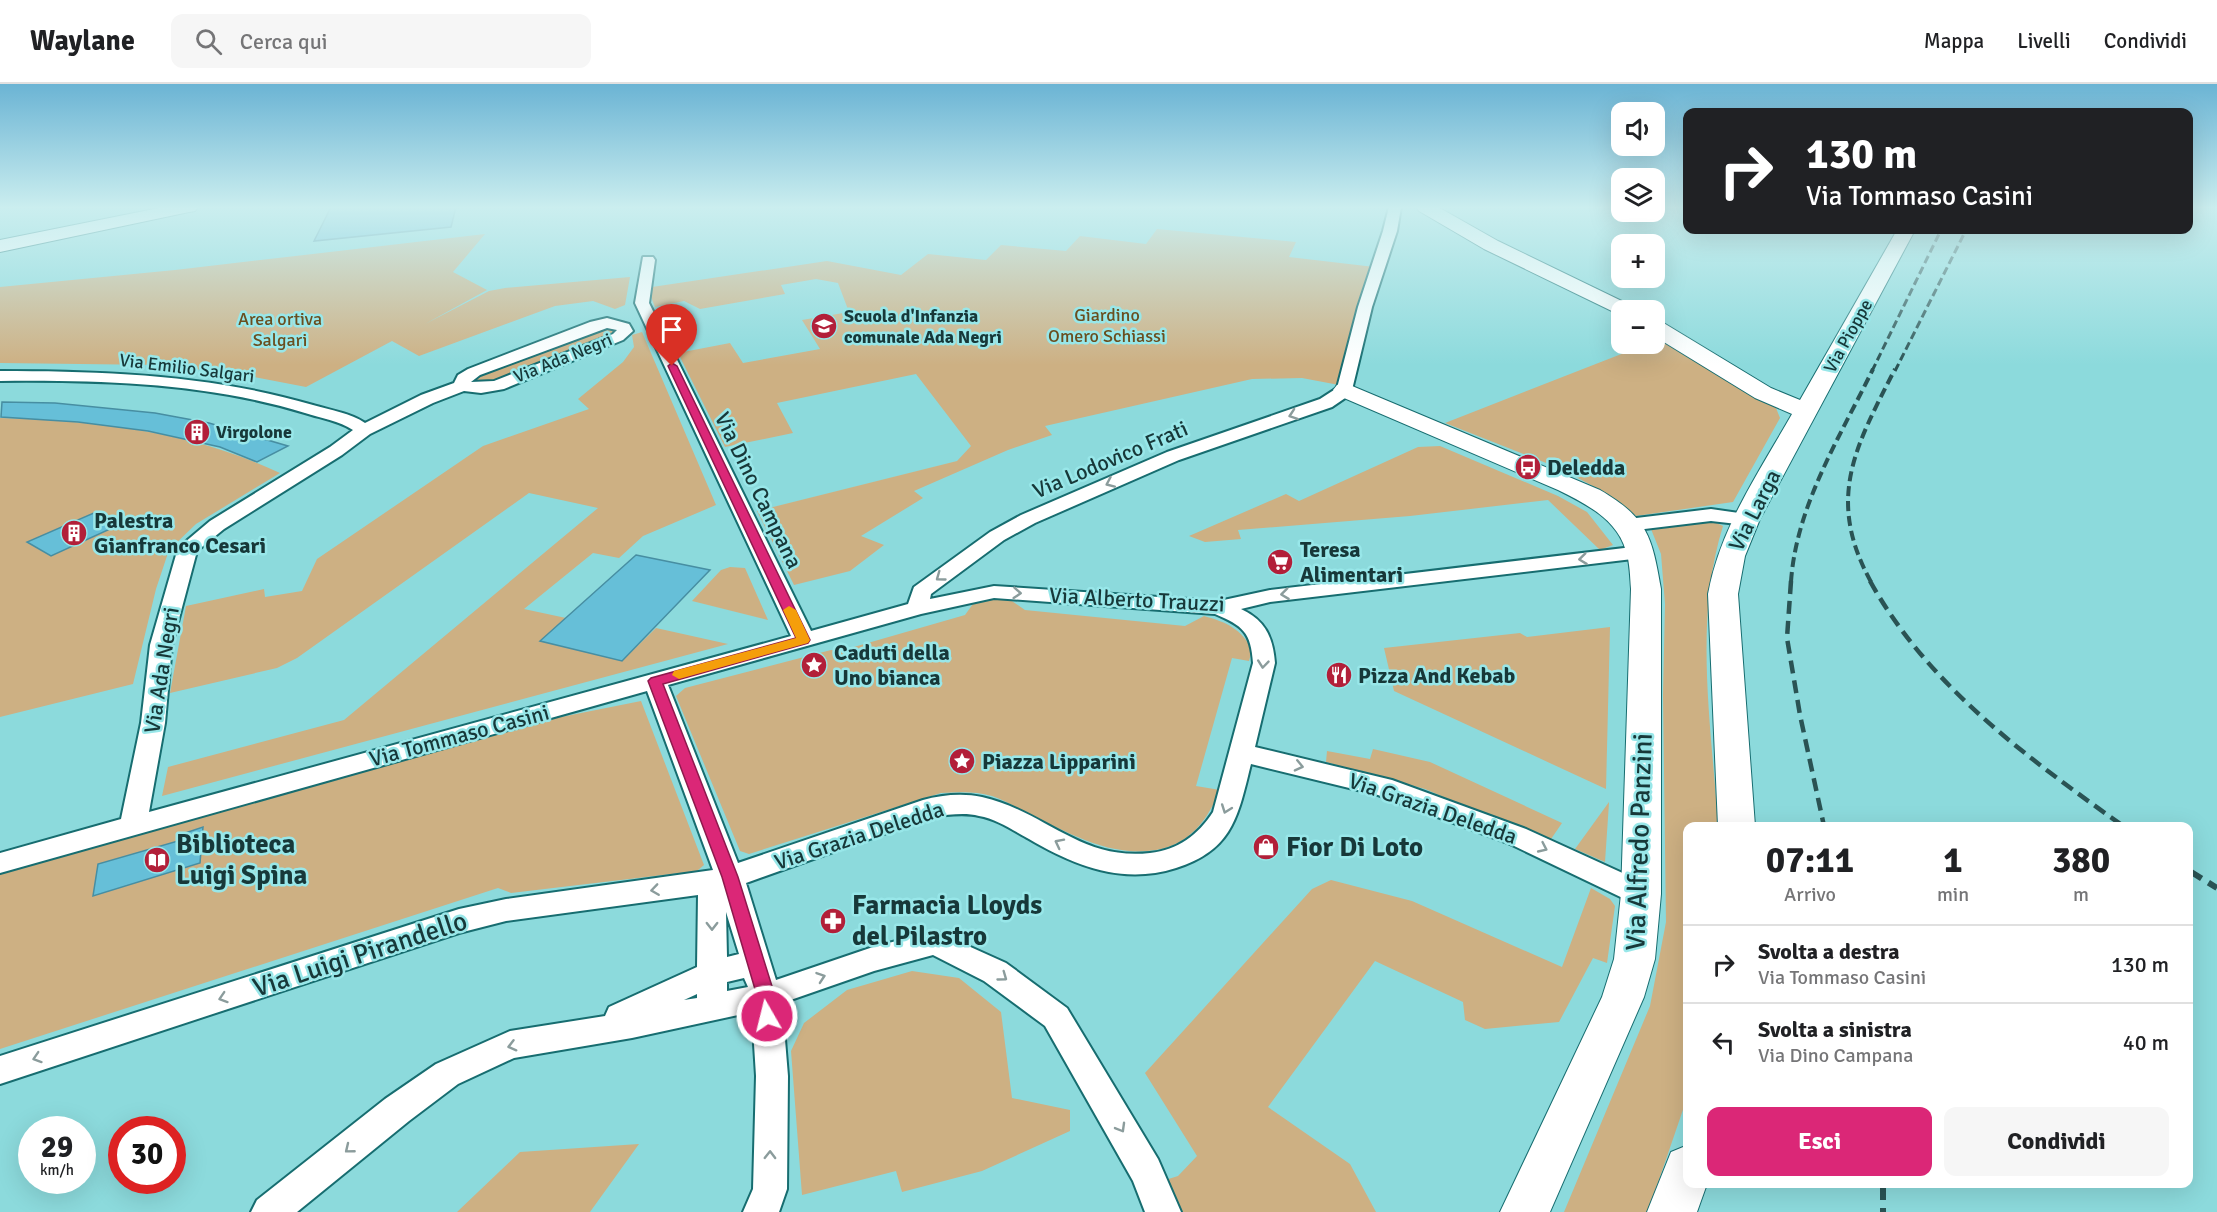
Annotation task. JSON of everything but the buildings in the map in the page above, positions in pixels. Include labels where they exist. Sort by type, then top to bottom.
[{"type":"street","name":"Via Dino Campana","points":[[648,260],[642,303],[804,640]]},
{"type":"street","points":[[1381,260],[1365,307],[1345,390],[1567,484],[1615,511],[1635,538],[1710,515],[1746,519]]},
{"type":"street","points":[[1521,260],[1611,303]]},
{"type":"street","name":"Via Pioppe","points":[[1807,412],[1890,260]]},
{"type":"street","name":"Via Ada Negri","points":[[133,826],[153,723],[161,645],[188,548],[202,535],[336,451],[364,430],[421,402],[462,386],[481,388],[498,385],[618,337],[625,332],[624,327],[608,323],[595,325],[474,372],[464,378],[462,386]]},
{"type":"street","points":[[1665,334],[1763,393],[1807,412]]},
{"type":"street","name":"Via Emilio Salgari","points":[[0,376],[99,376],[182,383],[286,403],[356,424],[364,430]]},
{"type":"street","name":"Via Lodovico Frati","points":[[918,608],[921,591],[1012,528],[1173,456],[1326,403],[1345,390]]},
{"type":"street","name":"Via Larga","points":[[1736,822],[1723,594],[1728,564],[1735,541],[1746,519],[1807,412]]},
{"type":"street","name":"Via Alberto Trauzzi","points":[[918,608],[973,595],[1010,592],[1219,608],[1270,596],[1635,538]]},
{"type":"street","name":"Via Alfredo Panzini","points":[[1525,1212],[1623,997],[1635,965],[1640,930],[1646,589],[1635,538]]},
{"type":"street","name":"Via Tommaso Casini","points":[[0,863],[918,608]]},
{"type":"street","points":[[1219,608],[1242,618],[1257,629],[1264,645],[1264,663],[1242,753]]},
{"type":"street","points":[[656,681],[721,879],[762,984],[772,1076],[770,1189],[761,1212]]},
{"type":"street","name":"Via Grazia Deledda","points":[[721,879],[932,807],[963,803],[990,808],[1085,856],[1108,863],[1143,865],[1166,861],[1194,850],[1215,831],[1226,813],[1242,753],[1383,787],[1517,836],[1641,894]]},
{"type":"street","points":[[712,1008],[712,972],[721,879]]},
{"type":"street","name":"Via Luigi Pirandello","points":[[0,1070],[459,921],[506,910],[721,879]]},
{"type":"street","points":[[269,1212],[397,1110],[447,1074],[510,1045],[570,1036],[712,1008],[762,984],[935,943],[995,972],[1056,1017],[1146,1172],[1163,1212]]},
{"type":"street","points":[[570,1036],[646,1006],[712,972],[745,966],[762,984]]},
{"type":"street","points":[[1672,1212],[1683,1182]]},
{"type":"green space","name":"Area ortiva Salgari","points":[[264,260],[463,260],[453,272],[487,290],[425,324],[489,291],[630,277],[625,305],[615,309],[593,301],[555,306],[419,356],[392,341],[306,387],[238,374],[161,365],[0,363],[0,287]]},
{"type":"green space","name":"Giardino Omero Schiassi","points":[[921,260],[1312,260],[1383,268],[1339,385],[1302,378],[1252,379],[1045,426],[1052,435],[1008,450],[914,491],[923,498],[861,536],[884,545],[850,571],[794,585],[757,511],[957,461],[971,446],[916,374],[777,403],[793,433],[725,447],[678,353],[730,343],[743,363],[820,349],[802,320],[849,312],[838,283],[816,279],[781,285],[785,294],[700,309],[684,301],[655,307],[651,297],[652,287],[827,261],[901,275]]},
{"type":"green space","points":[[607,325],[621,331],[495,383],[469,383],[477,373]]},
{"type":"green space","points":[[642,332],[716,505],[643,536],[619,558],[593,553],[524,609],[566,618],[541,641],[622,661],[656,628],[728,644],[162,796],[168,767],[344,720],[598,508],[529,493],[297,658],[277,668],[170,693],[186,606],[264,589],[265,597],[302,591],[317,559],[483,446],[589,409],[578,399],[623,362],[634,347],[632,335]]},
{"type":"green space","points":[[1665,342],[1776,408],[1780,418],[1733,502],[1636,516],[1604,492],[1559,468],[1445,423],[1621,354],[1665,354]]},
{"type":"green space","points":[[0,418],[73,422],[143,431],[212,447],[280,473],[196,524],[169,550],[156,589],[133,684],[0,717]]},
{"type":"green space","points":[[1440,446],[1558,496],[1587,512],[1613,545],[1600,550],[1548,500],[1410,516],[1238,530],[1241,539],[1205,542],[1189,536],[1286,494],[1299,501],[1418,447]]},
{"type":"green space","points":[[1710,520],[1723,526],[1714,562],[1707,637],[1709,713],[1718,822],[1683,822],[1683,1110],[1648,1212],[1564,1212],[1650,1006],[1666,922],[1663,695],[1665,604],[1661,554],[1651,529]]},
{"type":"green space","points":[[730,567],[745,568],[768,620],[692,601],[721,570]]},
{"type":"green space","name":"Piazza Lipparini","points":[[1009,599],[1025,610],[1185,626],[1204,616],[1226,624],[1248,643],[1252,650],[1249,661],[1232,658],[1196,786],[1220,790],[1203,821],[1188,837],[1156,850],[1120,850],[1070,834],[1003,800],[986,794],[941,793],[749,854],[740,851],[676,696],[685,688],[831,650],[840,651],[965,615],[975,601]]},
{"type":"green space","points":[[1610,627],[1606,789],[1394,691],[1384,648],[1520,633],[1527,637]]},
{"type":"green space","points":[[641,701],[704,865],[697,871],[511,893],[498,888],[0,1049],[0,874],[541,721]]},
{"type":"green space","points":[[1373,749],[1430,762],[1562,823],[1549,842],[1425,789],[1326,762],[1327,751],[1370,759]]},
{"type":"green space","points":[[1609,803],[1605,862],[1575,849]]},
{"type":"green space","points":[[1331,880],[1412,901],[1562,967],[1591,888],[1610,899],[1615,906],[1607,963],[1593,958],[1559,1022],[1485,1029],[1465,1020],[1463,1002],[1375,961],[1268,1107],[1350,1164],[1376,1212],[1173,1212],[1159,1182],[1178,1176],[1197,1156],[1145,1073],[1312,889]]},
{"type":"green space","points":[[912,971],[959,978],[1001,1012],[1012,1098],[1070,1110],[1070,1131],[982,1171],[902,1192],[896,1171],[802,1195],[791,1051],[804,1023],[847,990]]},
{"type":"green space","points":[[639,1144],[590,1212],[457,1212],[520,1152]]},
{"type":"railway","points":[[1872,370],[1926,260]]},
{"type":"railway","points":[[1895,371],[1951,260]]},
{"type":"railway","points":[[1871,582],[1857,552],[1850,524],[1848,498],[1851,473],[1858,448],[1895,369]]},
{"type":"railway","points":[[1791,582],[1801,526],[1810,499],[1872,370]]},
{"type":"railway","points":[[1791,581],[1787,638],[1800,715],[1823,822]]},
{"type":"railway","points":[[1870,581],[1894,619],[1950,687],[2016,746],[2118,822]]},
{"type":"railway","points":[[2193,873],[2217,888]]},
{"type":"railway","points":[[1883,1188],[1883,1212]]},
{"type":"slow traffic","points":[[679,675],[804,640],[789,610]]},
{"type":"place","name":"Scuola d'Infanzia comunale Ada Negri","points":[[824,326]]},
{"type":"place","name":"Virgolone","points":[[197,432]]},
{"type":"place","name":"Deledda","points":[[1528,467]]},
{"type":"place","name":"Palestra Gianfranco Cesari","points":[[74,533]]},
{"type":"place","name":"Teresa Alimentari","points":[[1280,562]]},
{"type":"place","name":"Caduti della Uno bianca","points":[[814,665]]},
{"type":"place","name":"Pizza And Kebab","points":[[1339,675]]},
{"type":"place","name":"Piazza Lipparini","points":[[962,761]]},
{"type":"place","name":"Fior Di Loto","points":[[1266,847]]},
{"type":"place","name":"Biblioteca Luigi Spina","points":[[157,860]]},
{"type":"place","name":"Farmacia Lloyds del Pilastro","points":[[833,921]]},
{"type":"route","points":[[672,366],[804,640],[656,681],[730,877],[766,996],[767,1016]]}]
